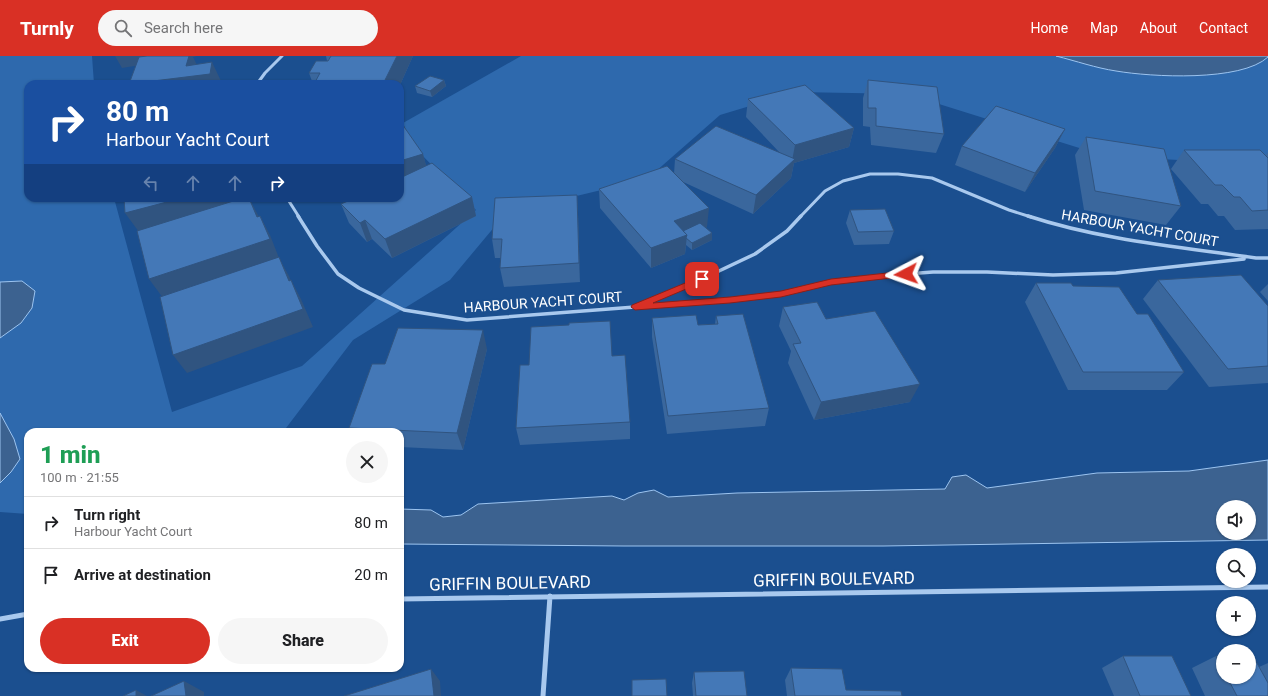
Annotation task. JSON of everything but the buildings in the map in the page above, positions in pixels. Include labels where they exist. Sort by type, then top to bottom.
[{"type":"street","points":[[260,80],[264,73],[282,56]]},
{"type":"street","name":"HARBOUR YACHT COURT","points":[[635,307],[702,279],[755,254],[787,232],[825,191],[843,182],[870,174],[898,174],[932,178],[1009,210],[1055,225],[1140,242],[1256,258]]},
{"type":"street","name":"HARBOUR YACHT COURT","points":[[289,202],[316,246],[338,274],[359,288],[404,310],[466,320],[730,300],[781,294],[831,282],[879,276],[933,272],[987,272],[1053,275],[1116,273],[1238,259],[1268,258]]},
{"type":"street","name":"GRIFFIN BOULEVARD","points":[[404,599],[1268,587]]},
{"type":"street","points":[[543,696],[550,596]]},
{"type":"street","points":[[0,619],[24,615]]},
{"type":"shaded area","points":[[0,56],[92,56],[94,80],[24,80],[24,202],[115,202],[172,412],[302,366],[476,210],[412,145],[404,122],[521,56],[1268,56],[1268,155],[1197,161],[1105,156],[907,94],[796,92],[720,115],[647,179],[506,213],[450,280],[353,340],[286,428],[24,428],[24,514],[0,512]]},
{"type":"shaded area","points":[[1056,56],[1268,57],[1255,65],[1238,71],[1195,76],[1172,76],[1116,71]]},
{"type":"shaded area","points":[[22,281],[35,291],[32,308],[21,323],[0,338],[0,282]]},
{"type":"shaded area","points":[[0,413],[14,439],[20,459],[11,472],[0,483]]},
{"type":"shaded area","points":[[1268,460],[1268,540],[883,546],[404,544],[404,509],[431,510],[443,517],[461,515],[478,504],[612,496],[624,500],[638,493],[654,490],[668,497],[737,493],[945,489],[952,477],[966,475],[987,488],[1097,473],[1189,471]]},
{"type":"route","points":[[702,279],[635,307],[730,300],[781,294],[831,282],[906,274]]}]
